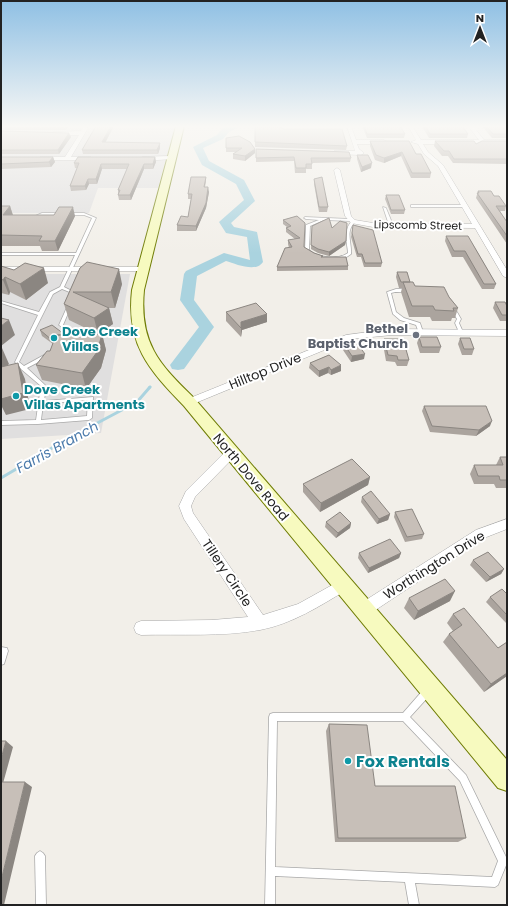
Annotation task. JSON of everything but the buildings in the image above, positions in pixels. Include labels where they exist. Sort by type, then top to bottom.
[{"type":"street","name":"North Dove Road","points":[[168,168],[142,269],[136,304],[138,327],[143,342],[153,362],[189,402],[507,779]]},
{"type":"street","points":[[442,168],[507,276]]},
{"type":"street","points":[[337,170],[354,222]]},
{"type":"street","name":"Lipscomb Street","points":[[354,222],[391,225],[477,226]]},
{"type":"street","points":[[1,269],[142,269]]},
{"type":"street","name":"Hilltop Drive","points":[[189,402],[349,337],[377,333],[507,333]]},
{"type":"street","name":"Tillery Circle","points":[[231,453],[186,498],[185,506],[188,515],[260,623]]},
{"type":"street","name":"Worthington Drive","points":[[363,610],[480,534],[507,524]]},
{"type":"street","points":[[141,628],[212,627],[260,623],[302,609],[342,585]]},
{"type":"lane","points":[[412,206],[465,206]]},
{"type":"lane","points":[[384,208],[391,225]]},
{"type":"lane","points":[[35,217],[42,214],[84,214],[94,218],[62,288],[51,293],[17,362],[44,386],[38,422]]},
{"type":"lane","points":[[306,218],[354,222]]},
{"type":"lane","points":[[323,219],[308,225],[307,250],[314,256],[332,257],[348,255],[350,252],[348,230],[350,224],[354,222]]},
{"type":"lane","points":[[1,254],[77,254]]},
{"type":"lane","points":[[62,288],[74,293],[61,325],[81,337],[75,341]]},
{"type":"lane","points":[[411,290],[396,290],[389,292],[394,313],[402,319],[418,324],[422,332]]},
{"type":"lane","points":[[1,302],[40,314]]},
{"type":"lane","points":[[449,303],[459,319],[457,324],[461,332]]},
{"type":"lane","points":[[23,368],[56,351]]},
{"type":"lane","points":[[1,423],[89,418],[91,398],[41,403]]},
{"type":"lane","points":[[1,651],[4,651],[1,661]]},
{"type":"lane","points":[[405,716],[430,688]]},
{"type":"lane","points":[[270,871],[495,882],[503,861],[463,778],[405,716],[273,717],[270,871],[270,905]]},
{"type":"lane","points":[[40,856],[41,905]]},
{"type":"lane","points":[[409,878],[414,905]]},
{"type":"shaded area","points":[[1,168],[163,168],[158,188],[98,188],[89,213],[1,213]]},
{"type":"shaded area","points":[[1,274],[130,274],[101,433],[1,439]]},
{"type":"waterway","name":"Farris Branch","points":[[178,365],[207,327],[187,300],[191,274],[224,257],[252,264],[257,262],[253,235],[230,230],[225,222],[250,201],[240,182],[215,168]]},
{"type":"waterway","name":"Farris Branch","points":[[1,478],[69,438],[137,402],[150,387],[149,388]]},
{"type":"place","name":"Bethel Baptist Church","points":[[416,335]]},
{"type":"place","name":"Dove Creek Villas","points":[[54,338]]},
{"type":"place","name":"Dove Creek Villas Apartments","points":[[16,396]]},
{"type":"place","name":"Fox Rentals","points":[[348,761]]}]
